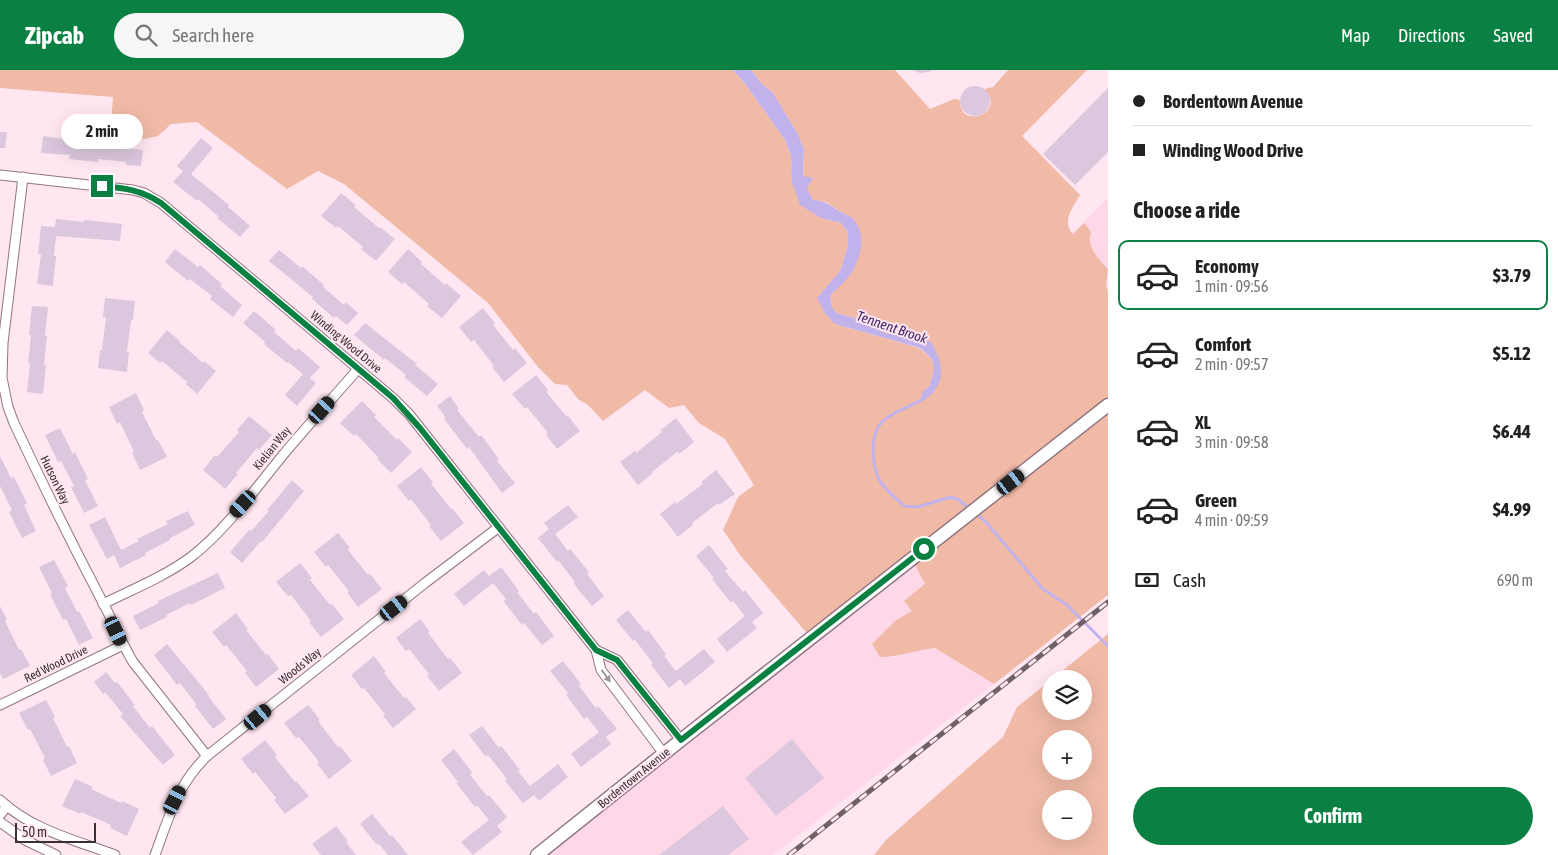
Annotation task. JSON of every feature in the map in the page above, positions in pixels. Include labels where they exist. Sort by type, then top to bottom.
[{"type":"main road","name":"Bordentown Avenue","points":[[537,855],[1108,405]]},
{"type":"street","name":"Winding Wood Drive","points":[[0,175],[121,188],[150,196],[230,260],[393,398],[409,414],[596,650],[601,670],[664,754]]},
{"type":"street","name":"Hutson Way","points":[[23,177],[3,343],[2,378],[8,407],[66,533],[123,645],[133,662],[207,756]]},
{"type":"street","name":"Kielian Way","points":[[103,604],[168,573],[208,543],[243,504],[298,436],[358,369]]},
{"type":"street","name":"Woods Way","points":[[155,855],[175,800],[184,783],[198,764],[499,527]]},
{"type":"street","name":"Red Wood Drive","points":[[0,705],[123,645]]},
{"type":"street","name":"Winding Wood Drive","points":[[596,650],[617,660],[681,740]]},
{"type":"street","points":[[0,815],[3,803],[28,820],[51,832],[115,855]]},
{"type":"street","points":[[0,822],[25,840],[56,855]]},
{"type":"shaded area","points":[[0,70],[733,70],[785,140],[791,156],[793,182],[821,218],[841,223],[848,232],[848,246],[840,271],[826,288],[835,324],[919,348],[932,359],[934,370],[929,387],[940,380],[930,341],[885,333],[858,319],[836,313],[832,307],[830,296],[852,272],[851,217],[826,202],[813,200],[806,189],[803,176],[804,150],[799,136],[773,93],[761,83],[751,70],[895,70],[930,109],[954,99],[960,100],[962,109],[967,115],[973,116],[981,115],[987,111],[990,105],[990,98],[984,89],[993,87],[1008,70],[1087,70],[1022,136],[1080,195],[1069,214],[1068,225],[1073,234],[1084,223],[1091,232],[1090,242],[1094,252],[1108,269],[1106,284],[1108,292],[1108,595],[994,684],[935,648],[880,657],[872,644],[895,621],[912,611],[904,601],[925,584],[912,559],[811,638],[740,555],[723,530],[738,497],[754,485],[725,439],[699,423],[684,405],[669,408],[645,390],[603,421],[588,405],[578,399],[567,385],[555,384],[538,367],[488,303],[344,184],[318,171],[287,189],[197,122],[171,124],[158,136],[144,139],[121,131],[111,123],[113,97],[0,88]]},
{"type":"shaded area","points":[[733,70],[751,70],[761,83],[773,93],[799,136],[804,150],[803,176],[813,178],[807,189],[813,200],[826,203],[851,217],[859,229],[861,250],[856,264],[851,274],[830,296],[832,307],[836,313],[858,319],[885,333],[930,341],[935,349],[940,365],[940,380],[932,394],[925,400],[921,398],[922,392],[929,387],[934,370],[932,359],[920,348],[835,324],[826,315],[817,298],[840,271],[848,246],[848,232],[841,223],[821,218],[800,205],[792,182],[791,156],[785,140]]},
{"type":"shaded area","points":[[1108,198],[1108,318],[1072,234]]},
{"type":"shaded area","points":[[912,559],[926,584],[912,611],[895,621],[872,645],[881,657],[895,657],[916,650],[935,648],[994,684],[773,855],[537,855]]},
{"type":"shaded area","points":[[1108,634],[1108,855],[874,855],[886,840],[1003,737],[1017,707],[1042,687],[1042,720],[1092,720],[1092,670],[1063,670]]},
{"type":"building","points":[[912,70],[933,70],[920,73]]},
{"type":"building","points":[[975,86],[986,90],[990,101],[986,112],[975,116],[964,112],[960,101],[964,90]]},
{"type":"building","points":[[1108,88],[1108,152],[1075,185],[1043,154]]},
{"type":"building","points":[[0,132],[7,132],[5,148],[0,148]]},
{"type":"building","points":[[43,136],[72,140],[71,142],[128,146],[128,148],[143,150],[141,166],[126,165],[126,162],[98,159],[98,162],[69,159],[70,155],[41,153]]},
{"type":"building","points":[[201,138],[213,148],[191,174],[229,205],[228,207],[250,226],[240,237],[198,199],[197,201],[173,182],[183,171],[177,166]]},
{"type":"building","points":[[341,193],[356,205],[354,207],[395,239],[376,261],[338,226],[336,228],[321,216]]},
{"type":"building","points":[[56,219],[122,224],[120,241],[56,236],[53,286],[37,284],[41,254],[38,254],[41,226],[55,227]]},
{"type":"building","points":[[175,249],[198,267],[200,265],[242,305],[233,317],[210,299],[212,296],[190,279],[188,281],[165,262]]},
{"type":"building","points":[[408,249],[422,262],[421,264],[461,296],[442,318],[427,306],[429,304],[404,282],[402,284],[388,272]]},
{"type":"building","points":[[279,250],[301,268],[302,266],[344,305],[346,302],[358,313],[347,325],[336,316],[334,318],[312,299],[313,297],[269,261]]},
{"type":"building","points":[[105,298],[135,301],[127,352],[129,352],[127,372],[98,368],[106,317],[103,317]]},
{"type":"building","points":[[32,306],[48,307],[43,394],[27,392]]},
{"type":"building","points":[[483,308],[495,323],[493,325],[513,350],[515,348],[527,363],[504,382],[474,340],[471,342],[459,327]]},
{"type":"building","points":[[254,311],[296,351],[298,348],[320,367],[310,378],[316,383],[297,406],[285,395],[303,374],[264,344],[265,342],[243,323]]},
{"type":"building","points":[[365,323],[417,364],[415,365],[438,384],[427,396],[404,377],[406,375],[385,358],[384,360],[354,335]]},
{"type":"building","points":[[167,330],[203,363],[204,361],[216,371],[197,394],[186,384],[187,382],[162,361],[160,363],[148,353]]},
{"type":"building","points":[[536,375],[548,390],[546,392],[580,431],[557,449],[546,435],[548,433],[527,407],[525,409],[512,394]]},
{"type":"building","points":[[136,393],[144,410],[142,412],[167,457],[140,470],[120,422],[117,424],[109,407]]},
{"type":"building","points":[[450,396],[459,409],[457,410],[479,437],[481,435],[499,459],[497,461],[515,483],[502,493],[469,447],[467,449],[444,419],[446,418],[437,406]]},
{"type":"building","points":[[362,401],[376,415],[374,417],[412,452],[391,473],[356,434],[354,436],[340,423]]},
{"type":"building","points":[[249,416],[272,435],[259,450],[257,448],[225,489],[203,470],[215,455],[217,457],[239,432],[237,430]]},
{"type":"building","points":[[676,418],[694,442],[679,454],[677,452],[638,485],[620,462],[635,451],[636,453]]},
{"type":"building","points":[[60,428],[73,454],[75,452],[88,479],[85,480],[98,506],[84,513],[71,487],[74,486],[61,461],[58,462],[45,435]]},
{"type":"building","points":[[0,456],[11,478],[14,477],[27,503],[24,505],[36,531],[22,538],[9,512],[12,510],[0,486]]},
{"type":"building","points":[[421,467],[433,482],[431,484],[464,523],[441,541],[411,499],[409,501],[397,486]]},
{"type":"building","points":[[716,470],[735,494],[719,505],[718,503],[692,523],[693,525],[678,537],[660,514],[703,484],[701,482]]},
{"type":"building","points":[[292,480],[304,491],[242,563],[230,552],[269,511],[267,510]]},
{"type":"building","points":[[568,505],[578,517],[555,534],[568,551],[570,549],[589,572],[587,574],[604,596],[592,606],[573,583],[575,582],[558,560],[557,562],[538,538],[549,529],[544,523]]},
{"type":"building","points":[[188,511],[195,525],[145,553],[146,555],[120,568],[114,555],[107,559],[89,525],[105,517],[121,550],[139,541],[137,539],[168,524],[166,521]]},
{"type":"building","points":[[338,533],[350,548],[348,550],[382,589],[358,607],[347,592],[349,591],[328,565],[326,567],[314,552]]},
{"type":"building","points":[[709,545],[728,569],[725,571],[743,592],[745,590],[763,613],[752,622],[757,628],[727,652],[717,639],[745,616],[733,601],[731,603],[696,556]]},
{"type":"building","points":[[54,560],[68,586],[65,588],[77,612],[79,611],[93,638],[79,645],[66,619],[63,620],[39,567]]},
{"type":"building","points":[[300,563],[312,578],[310,580],[344,619],[321,637],[291,595],[288,596],[276,582]]},
{"type":"building","points":[[501,567],[519,591],[517,592],[534,614],[536,612],[554,636],[542,645],[524,623],[522,625],[503,601],[506,599],[493,583],[464,606],[454,594],[484,570],[489,576]]},
{"type":"building","points":[[218,573],[225,588],[191,605],[190,603],[140,630],[133,616],[159,603],[158,601]]},
{"type":"building","points":[[0,606],[19,650],[21,649],[30,666],[3,679],[0,673]]},
{"type":"building","points":[[628,610],[646,632],[648,630],[676,671],[704,649],[715,662],[685,686],[680,679],[669,688],[651,665],[653,663],[616,620]]},
{"type":"building","points":[[236,613],[248,629],[246,630],[279,669],[256,687],[245,673],[247,671],[226,645],[224,647],[212,632]]},
{"type":"building","points":[[420,619],[448,659],[450,658],[462,673],[439,691],[427,676],[429,674],[409,649],[406,651],[396,638]]},
{"type":"building","points":[[167,644],[226,719],[213,729],[180,683],[177,685],[154,655]]},
{"type":"building","points":[[374,656],[386,672],[384,673],[404,698],[406,697],[416,709],[393,728],[383,716],[385,714],[351,675]]},
{"type":"building","points":[[563,661],[581,684],[579,686],[596,708],[598,706],[617,729],[606,737],[611,744],[581,767],[571,754],[599,732],[587,717],[584,719],[566,695],[568,693],[550,671]]},
{"type":"building","points":[[106,672],[115,683],[117,682],[150,728],[152,726],[175,755],[163,765],[120,716],[123,714],[105,692],[103,694],[94,682]]},
{"type":"building","points":[[46,700],[67,747],[69,746],[77,763],[51,776],[43,760],[45,758],[30,729],[28,730],[19,713]]},
{"type":"building","points":[[308,705],[338,747],[340,746],[352,761],[329,779],[317,764],[319,762],[299,737],[296,738],[284,723]]},
{"type":"building","points":[[482,726],[499,748],[501,746],[530,786],[558,764],[568,777],[539,801],[534,795],[523,803],[505,781],[507,779],[488,755],[486,757],[469,735]]},
{"type":"building","points":[[792,739],[824,778],[776,816],[745,778]]},
{"type":"building","points":[[265,740],[277,755],[275,757],[309,796],[285,814],[274,800],[276,798],[255,772],[253,774],[241,759]]},
{"type":"building","points":[[454,749],[472,772],[470,775],[507,817],[497,826],[502,832],[473,855],[461,842],[489,820],[477,805],[475,807],[441,760]]},
{"type":"building","points":[[75,779],[93,787],[91,789],[139,809],[127,836],[110,828],[111,825],[62,806]]},
{"type":"building","points":[[723,806],[749,839],[728,855],[659,855]]},
{"type":"building","points":[[372,814],[408,855],[388,855],[379,844],[377,845],[360,824]]},
{"type":"building","points":[[336,826],[356,855],[321,855],[312,844]]},
{"type":"waterway","name":"Tennent Brook","points":[[926,397],[892,414],[878,428],[873,451],[877,475],[884,487],[904,506],[917,507],[951,497],[959,500],[970,509]]},
{"type":"waterway","name":"Tennent Brook","points":[[975,513],[985,521],[1043,589],[1067,605],[1108,646]]},
{"type":"railway","points":[[789,855],[1108,602]]},
{"type":"route","points":[[102,186],[144,193],[161,203],[393,398],[409,414],[596,650],[617,660],[681,740],[924,549]]}]
